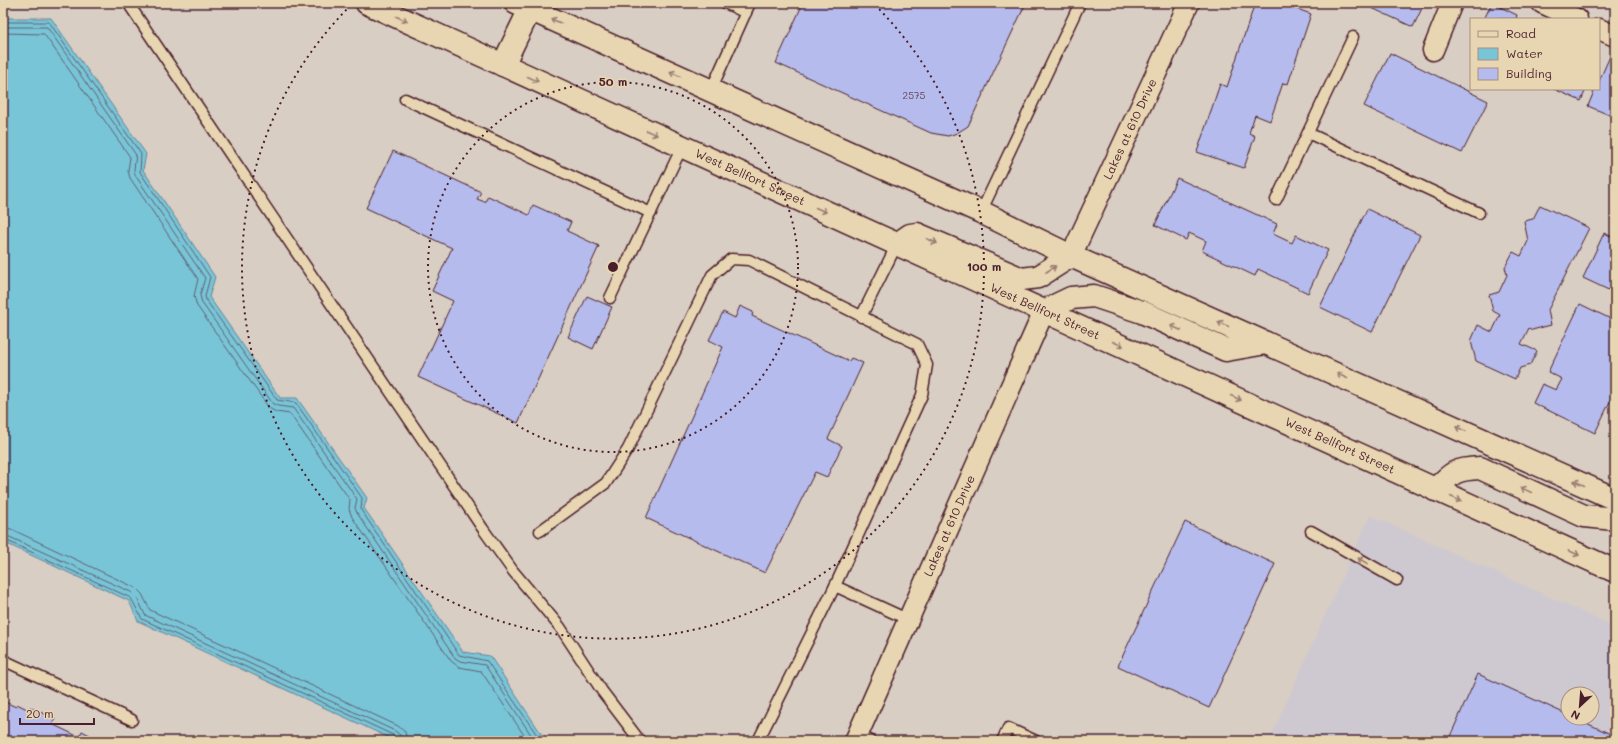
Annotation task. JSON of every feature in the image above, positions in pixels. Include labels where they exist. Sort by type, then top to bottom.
[{"type":"main road","name":"West Bellfort Street","points":[[367,3],[1615,571]]},
{"type":"main road","points":[[503,65],[523,6],[981,212],[1071,256],[1615,499]]},
{"type":"main road","points":[[897,244],[910,235],[917,234],[996,269],[1026,279],[1038,277],[1071,256]]},
{"type":"main road","points":[[1044,311],[1071,298],[1094,296],[1142,312],[1226,350],[1266,343]]},
{"type":"main road","points":[[1435,490],[1451,473],[1462,468],[1480,468],[1584,516],[1615,519]]},
{"type":"street","name":"Lakes at 610 Drive","points":[[1071,256],[1189,3]]},
{"type":"street","points":[[1433,50],[1452,3]]},
{"type":"street","points":[[1542,3],[1570,12]]},
{"type":"street","points":[[1600,29],[1615,36]]},
{"type":"street","name":"Lakes at 610 Drive","points":[[861,739],[909,620],[1044,311]]},
{"type":"lane","points":[[128,3],[483,529],[513,571],[560,628],[602,691],[640,741]]},
{"type":"lane","points":[[725,3],[746,13]]},
{"type":"lane","points":[[711,90],[750,3]]},
{"type":"lane","points":[[981,212],[1080,3]]},
{"type":"lane","points":[[1276,200],[1353,37]]},
{"type":"lane","points":[[405,100],[651,213]]},
{"type":"lane","points":[[1308,133],[1479,213]]},
{"type":"lane","points":[[610,298],[682,147]]},
{"type":"lane","points":[[861,317],[897,244]]},
{"type":"lane","points":[[540,531],[606,483],[628,449],[712,275],[730,259],[749,260],[917,344],[927,365],[922,395],[835,586],[758,741]]},
{"type":"lane","points":[[1311,531],[1397,580]]},
{"type":"lane","points":[[835,586],[909,620]]},
{"type":"lane","points":[[3,660],[132,720]]},
{"type":"lane","points":[[1002,741],[1008,728],[1036,741]]},
{"type":"shaded area","points":[[1370,515],[1615,627],[1615,741],[1269,741]]},
{"type":"water","points":[[3,18],[51,18],[146,154],[143,170],[215,277],[209,297],[280,398],[297,398],[367,498],[364,508],[463,652],[490,656],[546,741],[396,741],[138,621],[129,601],[3,542]]},
{"type":"building","points":[[803,3],[1026,3],[968,126],[957,133],[948,136],[931,133],[776,63]]},
{"type":"building","points":[[1255,3],[1280,3],[1311,14],[1288,84],[1283,83],[1270,121],[1255,115],[1249,133],[1255,136],[1244,168],[1197,152],[1220,84],[1227,87]]},
{"type":"building","points":[[1361,3],[1422,3],[1424,4],[1413,27]]},
{"type":"building","points":[[1492,3],[1517,15],[1516,18],[1484,18]]},
{"type":"building","points":[[1390,53],[1488,101],[1462,153],[1364,106]]},
{"type":"building","points":[[1611,54],[1615,56],[1614,117],[1588,106],[1595,90],[1600,90],[1600,79]]},
{"type":"building","points":[[1556,90],[1586,90],[1581,101]]},
{"type":"building","points":[[393,151],[481,192],[477,199],[485,202],[488,196],[529,215],[533,205],[571,222],[567,231],[599,246],[518,423],[418,377],[453,301],[432,291],[452,248],[366,208]]},
{"type":"building","points":[[1177,178],[1277,224],[1273,234],[1292,243],[1296,235],[1328,250],[1308,293],[1258,269],[1255,276],[1202,251],[1206,241],[1189,233],[1186,240],[1155,225]]},
{"type":"building","points":[[1540,205],[1589,228],[1548,310],[1551,325],[1532,330],[1529,328],[1521,344],[1537,351],[1530,365],[1520,368],[1515,379],[1476,361],[1471,341],[1478,325],[1492,332],[1500,315],[1493,311],[1489,295],[1499,292],[1507,275],[1505,267],[1513,252],[1521,256],[1528,241],[1524,221],[1533,219]]},
{"type":"building","points":[[1367,209],[1420,235],[1372,332],[1320,307]]},
{"type":"building","points":[[1604,233],[1615,238],[1615,293],[1583,278]]},
{"type":"building","points":[[587,296],[612,307],[593,349],[568,337]]},
{"type":"building","points":[[1580,304],[1615,321],[1615,391],[1595,433],[1533,403],[1542,384],[1556,390],[1562,379],[1548,372]]},
{"type":"building","points":[[740,306],[753,312],[752,316],[849,361],[851,358],[863,363],[828,439],[842,446],[827,477],[815,472],[765,573],[646,518],[723,347],[709,340],[723,312],[735,318]]},
{"type":"building","points":[[1185,522],[1275,564],[1209,708],[1118,666]]},
{"type":"building","points":[[1478,674],[1560,711],[1560,726],[1593,726],[1615,736],[1615,741],[1448,741]]},
{"type":"building","points":[[3,701],[16,707],[17,704],[29,710],[30,707],[55,719],[52,724],[79,737],[82,731],[101,741],[3,741]]}]
